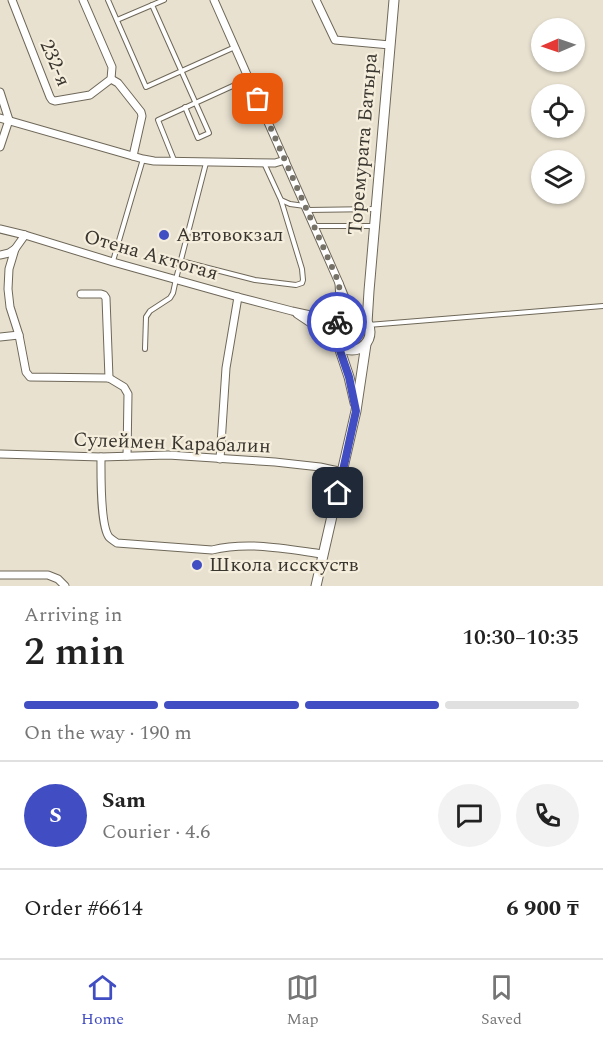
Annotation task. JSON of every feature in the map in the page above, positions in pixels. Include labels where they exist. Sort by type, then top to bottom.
[{"type":"street","name":"232-я","points":[[12,0],[52,100],[90,95],[111,79]]},
{"type":"street","points":[[83,0],[112,67],[111,79],[118,83],[141,112],[134,156]]},
{"type":"street","points":[[214,0],[354,315],[363,319],[370,330],[356,411],[316,586]]},
{"type":"street","points":[[316,0],[335,40],[390,45]]},
{"type":"street","name":"Торемурата Батыра","points":[[368,324],[374,226],[394,0]]},
{"type":"street","points":[[0,92],[9,120],[0,147]]},
{"type":"street","points":[[0,118],[154,161],[275,163],[285,160]]},
{"type":"street","name":"Отена Актогая","points":[[0,229],[238,297],[340,320]]},
{"type":"street","points":[[25,235],[15,249],[9,269],[8,289],[10,308],[20,335],[26,372],[30,377],[109,378],[124,387],[128,394],[127,456]]},
{"type":"street","points":[[0,255],[15,249]]},
{"type":"street","points":[[339,283],[340,320],[335,328],[352,387],[356,411]]},
{"type":"street","points":[[340,320],[354,315],[369,291]]},
{"type":"street","points":[[81,294],[101,294],[106,298],[109,378]]},
{"type":"street","points":[[220,459],[226,368],[238,297]]},
{"type":"street","name":"Отена Актогая","points":[[292,311],[337,341]]},
{"type":"street","points":[[0,337],[20,335]]},
{"type":"street","points":[[337,341],[344,348],[352,350],[360,349],[366,344]]},
{"type":"street","name":"Сулеймен Карабалин","points":[[0,454],[101,457],[168,455],[275,462],[343,472]]},
{"type":"street","points":[[101,457],[101,493],[107,532],[110,538],[117,543],[212,550],[227,546],[270,547],[323,554]]},
{"type":"street","points":[[0,576],[48,575],[58,579],[65,586]]},
{"type":"lane","points":[[108,0],[146,87],[235,47]]},
{"type":"lane","points":[[117,21],[164,0]]},
{"type":"lane","points":[[152,5],[209,133],[198,138],[184,107]]},
{"type":"lane","points":[[174,161],[158,120],[249,78]]},
{"type":"lane","points":[[113,262],[142,159]]},
{"type":"lane","points":[[145,350],[146,317],[150,311],[170,298],[173,293],[206,162]]},
{"type":"lane","points":[[181,261],[255,280],[296,285],[302,283],[302,269],[281,200],[264,163]]},
{"type":"lane","points":[[281,200],[307,208],[376,209]]},
{"type":"lane","points":[[315,226],[374,226]]},
{"type":"lane","points":[[368,324],[603,306]]},
{"type":"shaded area","points":[[351,319],[359,321],[364,326],[366,333],[364,341],[356,330],[358,326],[355,321],[349,321],[346,326],[349,330],[340,340],[338,333],[340,326]]},
{"type":"shaded area","points":[[350,331],[355,331],[362,341],[357,345],[346,345],[341,342]]},
{"type":"way so far","points":[[258,99],[339,283],[341,318],[337,322]]},
{"type":"place","name":"Автовокзал","points":[[164,235]]},
{"type":"place","name":"Школа исскуств","points":[[197,565]]},
{"type":"route","points":[[337,322],[335,336],[352,387],[356,411],[338,493]]}]
